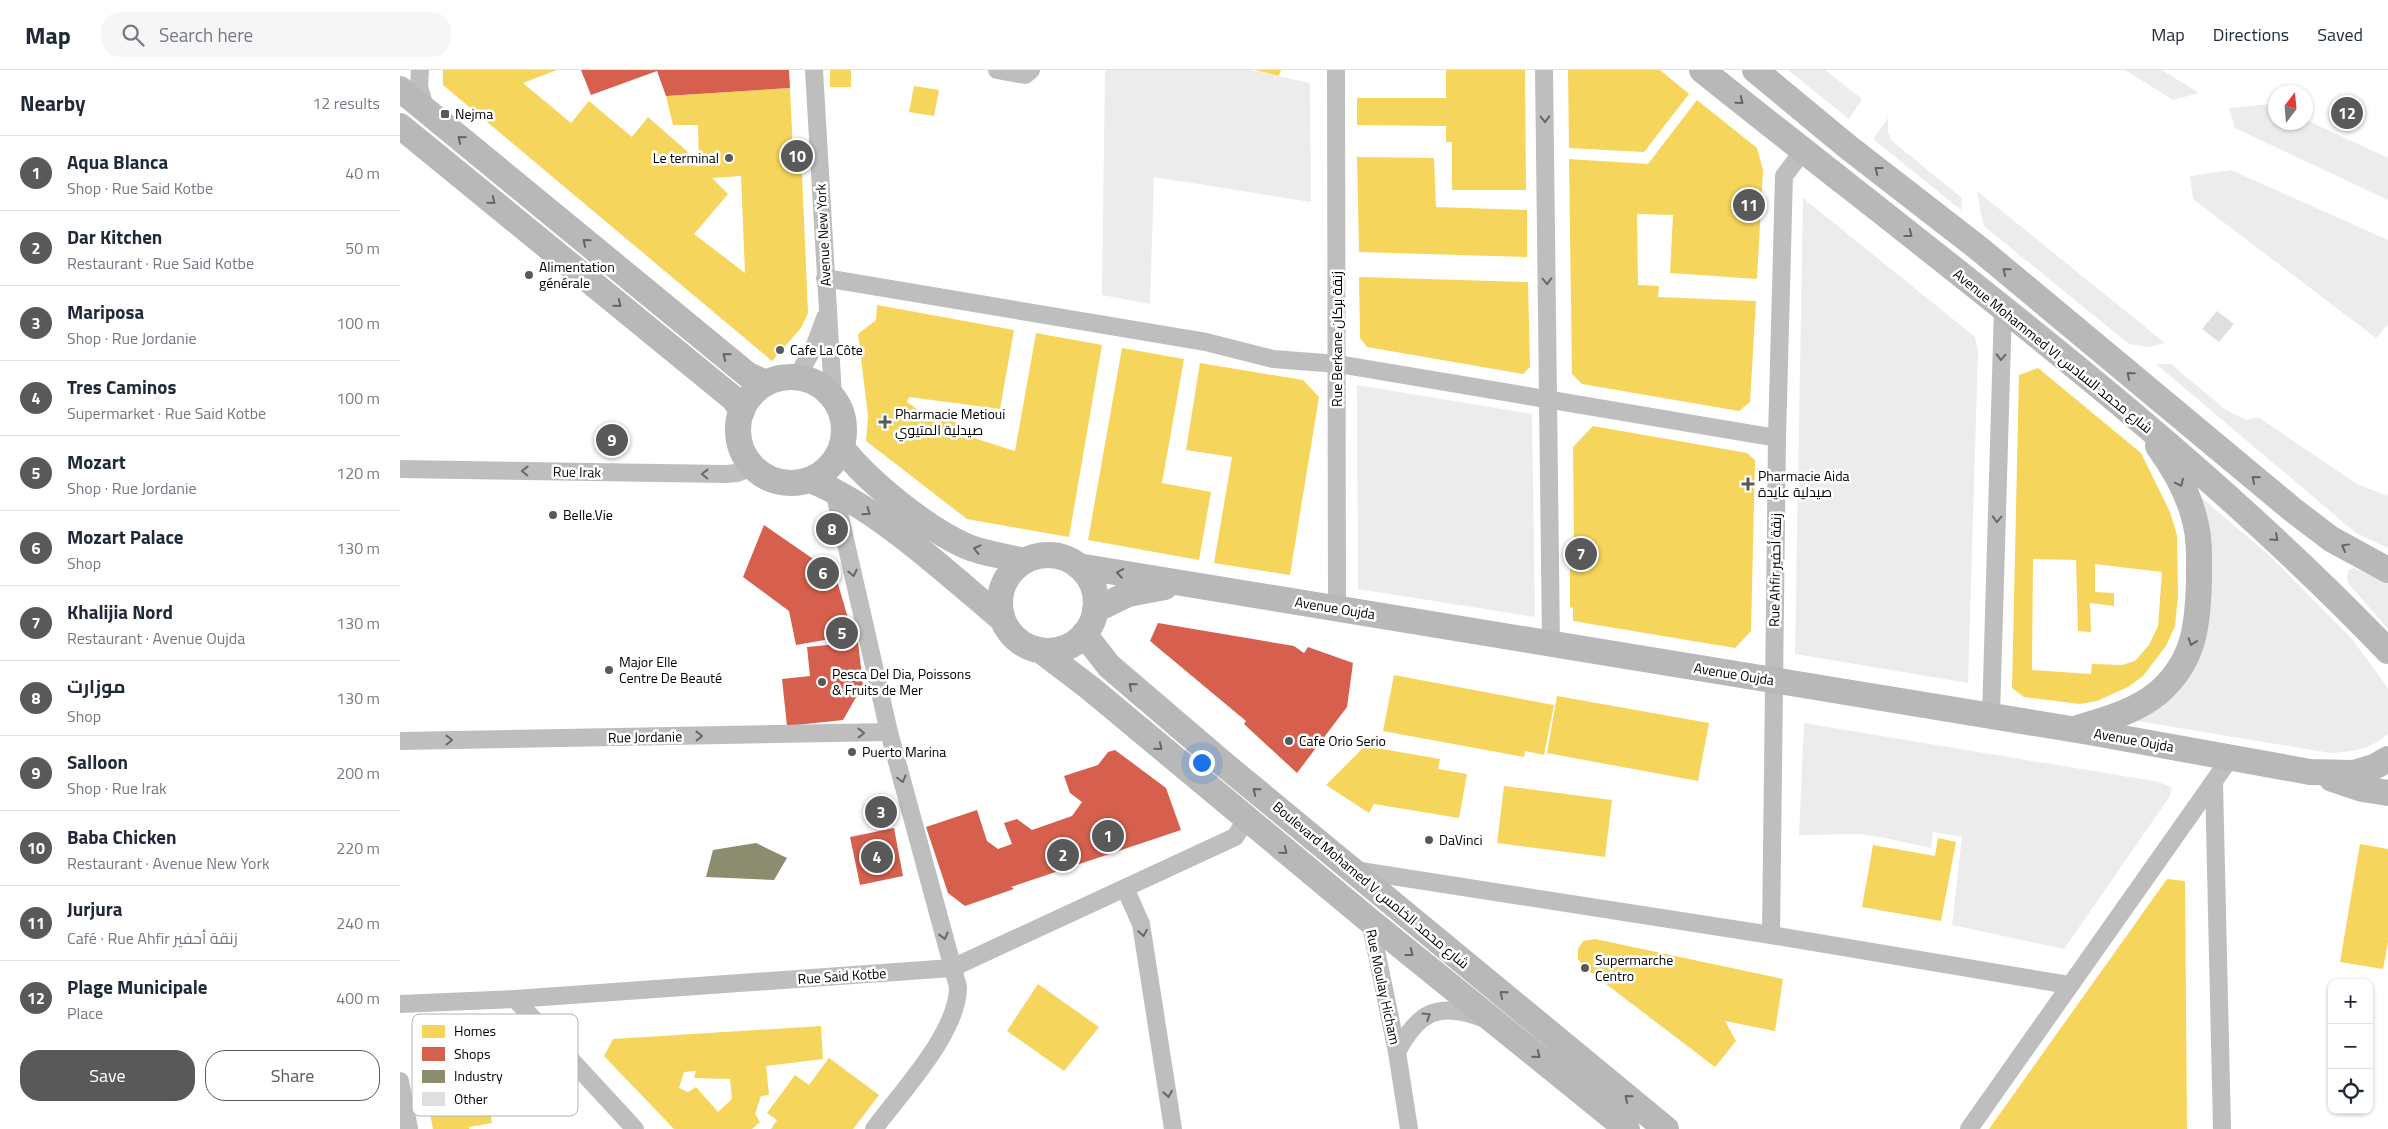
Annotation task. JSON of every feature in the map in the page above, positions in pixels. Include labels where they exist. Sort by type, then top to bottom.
[{"type":"main road","name":"Avenue Mohammed VI شارع محمد السادس","points":[[1702,70],[2003,308],[2145,427],[2280,542],[2388,652]]},
{"type":"main road","points":[[1755,70],[1848,147],[1977,247],[2293,510],[2332,539],[2388,570]]},
{"type":"main road","points":[[400,89],[748,374],[766,383]]},
{"type":"main road","points":[[400,126],[734,399],[742,411]]},
{"type":"main road","points":[[786,377],[797,377],[823,387],[833,396],[842,412],[845,430],[842,448],[835,461],[824,472],[810,480],[795,483],[780,482],[765,476],[753,467],[744,454],[739,440],[738,425],[747,400],[766,383],[786,377]]},
{"type":"main road","points":[[2073,729],[2120,715],[2149,699],[2179,670],[2195,636],[2199,546],[2195,520],[2173,469],[2145,427]]},
{"type":"main road","points":[[842,448],[876,483],[948,538],[970,548],[1024,561]]},
{"type":"main road","points":[[810,480],[834,491],[866,511],[1002,618],[1017,639],[1040,650],[1056,650],[1072,644],[1084,634],[1095,610],[1093,586],[1078,566],[1058,556],[1046,555],[1024,561],[1015,567],[1006,578],[1001,591],[1000,605],[1002,618]]},
{"type":"main road","name":"Avenue Oujda","points":[[1078,566],[2073,729],[2310,772],[2354,773],[2374,767],[2388,759]]},
{"type":"main road","points":[[1095,610],[1139,590],[1186,584]]},
{"type":"main road","name":"Boulevard Mohamed V شارع محمد الخامس","points":[[1084,634],[1109,666],[1666,1129]]},
{"type":"main road","name":"Boulevard Mohamed V شارع محمد الخامس","points":[[1040,650],[1090,688],[1246,820],[1627,1129]]},
{"type":"main road","points":[[2310,772],[2362,789],[2388,793]]},
{"type":"street","points":[[420,70],[419,87],[426,110]]},
{"type":"street","name":"Avenue New York","points":[[814,70],[833,396]]},
{"type":"street","points":[[998,70],[1025,75],[1031,70]]},
{"type":"street","name":"Rue Berkane زنقة بركان","points":[[1336,70],[1337,608]]},
{"type":"street","points":[[1544,70],[1551,644]]},
{"type":"street","name":"Rue Ahfir زنقة أحفير","points":[[1771,935],[1777,438],[1784,176],[1803,151]]},
{"type":"street","points":[[825,278],[1206,342],[1273,359],[1338,364],[1777,438]]},
{"type":"street","points":[[1991,716],[2003,308]]},
{"type":"street","name":"Avenue New York","points":[[797,377],[815,345],[827,310]]},
{"type":"street","name":"Rue Irak","points":[[400,470],[726,474],[753,467]]},
{"type":"street","points":[[834,491],[889,732],[958,987],[958,998],[946,1032],[874,1129]]},
{"type":"street","name":"Rue Jordanie","points":[[400,741],[889,732]]},
{"type":"street","points":[[1969,1129],[2231,757]]},
{"type":"street","points":[[2214,782],[2222,1129]]},
{"type":"street","name":"Rue Said Kotbe","points":[[400,1004],[516,999],[952,968],[1235,837],[1246,820]]},
{"type":"street","points":[[1353,870],[1771,935],[2069,985]]},
{"type":"street","points":[[1125,888],[1141,924],[1173,1129]]},
{"type":"street","name":"Rue Moulay Hicham","points":[[1370,921],[1397,1052],[1409,1129]]},
{"type":"street","points":[[516,999],[530,1014]]},
{"type":"street","name":"Rue Moulay Hicham","points":[[1397,1052],[1409,1029],[1434,1011],[1452,1010],[1472,1014],[1501,1025]]},
{"type":"street","points":[[578,1067],[635,1129]]},
{"type":"street","points":[[400,1081],[408,1129]]},
{"type":"shaded area","points":[[1105,70],[1251,70],[1310,83],[1311,202],[1154,177],[1150,304],[1102,295]]},
{"type":"shaded area","points":[[1788,70],[1825,70],[1862,99],[1849,119]]},
{"type":"shaded area","points":[[2125,70],[2162,70],[2199,93],[2173,100]]},
{"type":"shaded area","points":[[2268,104],[2268,130],[2313,130],[2313,123],[2388,158],[2388,200],[2235,128],[2229,108]]},
{"type":"shaded area","points":[[1888,118],[1888,133],[1892,141],[1962,198],[1961,210],[1873,139]]},
{"type":"shaded area","points":[[2231,170],[2388,240],[2388,324],[2376,338],[2193,199],[2190,176]]},
{"type":"shaded area","points":[[1977,191],[2165,343],[2149,347],[2129,344],[1985,227]]},
{"type":"shaded area","points":[[1803,198],[1975,337],[1978,351],[1968,683],[1795,654]]},
{"type":"shaded area","points":[[2156,364],[2171,364],[2226,410],[2246,420],[2258,417],[2357,484],[2388,496],[2388,548],[2356,533]]},
{"type":"shaded area","points":[[1357,385],[1532,414],[1535,617],[1358,589]]},
{"type":"shaded area","points":[[2197,494],[2269,555],[2352,639],[2388,688],[2388,734],[2382,739],[2361,749],[2331,753],[2131,720],[2181,683]]},
{"type":"shaded area","points":[[2354,568],[2388,583],[2388,629],[2348,583],[2347,576],[2349,570]]},
{"type":"shaded area","points":[[1804,723],[2159,782],[2172,788],[2170,796],[2064,949],[1952,925],[1962,837],[1933,832],[1931,848],[1859,834],[1799,835]]},
{"type":"building: Homes","points":[[443,70],[557,70],[523,83],[571,123],[589,101],[632,137],[648,117],[689,153],[685,158],[699,167],[698,125],[673,125],[666,96],[790,88],[794,174],[802,173],[808,313],[801,328],[772,361],[443,85]],"holes":[[[741,176],[745,273],[694,234],[728,194],[712,178]]]},
{"type":"building: Homes","points":[[830,70],[851,70],[851,87],[830,87]]},
{"type":"building: Homes","points":[[1255,70],[1281,70],[1279,76]]},
{"type":"building: Homes","points":[[1446,70],[1525,70],[1526,190],[1452,190],[1452,142],[1446,142],[1446,126],[1357,125],[1357,98],[1446,98]]},
{"type":"building: Homes","points":[[1568,70],[1660,70],[1689,94],[1644,152],[1569,148]]},
{"type":"building: Homes","points":[[914,86],[939,90],[934,116],[909,112]]},
{"type":"building: Homes","points":[[1697,100],[1757,148],[1763,170],[1757,279],[1670,273],[1673,215],[1637,214],[1638,285],[1659,286],[1658,297],[1756,301],[1750,402],[1739,411],[1582,384],[1572,374],[1569,159],[1648,164]]},
{"type":"building: Homes","points":[[1357,157],[1434,158],[1436,207],[1527,210],[1527,257],[1359,252]]},
{"type":"building: Homes","points":[[1359,277],[1528,282],[1530,367],[1523,374],[1367,347],[1360,338]]},
{"type":"building: Homes","points":[[877,305],[1014,330],[1000,409],[909,397],[907,402],[937,424],[944,414],[977,439],[1015,451],[1036,333],[1102,345],[1069,537],[967,519],[866,441],[868,416],[858,334],[876,320]]},
{"type":"building: Homes","points":[[1122,348],[1184,359],[1162,483],[1211,492],[1199,560],[1088,540]]},
{"type":"building: Homes","points":[[1200,363],[1303,380],[1319,397],[1290,575],[1214,563],[1232,457],[1186,450]]},
{"type":"building: Homes","points":[[2038,368],[2141,453],[2170,512],[2177,535],[2178,596],[2175,626],[2166,646],[2143,676],[2128,687],[2097,701],[2080,704],[2024,697],[2012,688],[2019,375]],"holes":[[[2033,559],[2076,560],[2078,631],[2091,632],[2090,603],[2114,606],[2114,593],[2095,592],[2095,564],[2162,572],[2158,626],[2149,645],[2135,661],[2122,665],[2092,664],[2091,674],[2032,670]]]},
{"type":"building: Homes","points":[[1593,426],[1747,453],[1755,460],[1751,631],[1735,648],[1573,621],[1573,608],[1570,607],[1570,539],[1574,540],[1573,447]]},
{"type":"building: Homes","points":[[1394,675],[1554,705],[1544,755],[1525,751],[1524,757],[1383,731]]},
{"type":"building: Homes","points":[[1557,696],[1709,723],[1698,781],[1547,753]]},
{"type":"building: Homes","points":[[1365,746],[1440,759],[1438,769],[1467,774],[1459,818],[1374,804],[1369,813],[1326,785]]},
{"type":"building: Homes","points":[[1504,786],[1612,800],[1605,857],[1497,843]]},
{"type":"building: Homes","points":[[1938,838],[1956,842],[1941,921],[1862,907],[1873,845],[1935,856]]},
{"type":"building: Homes","points":[[2360,844],[2388,849],[2388,942],[2383,969],[2340,962]]},
{"type":"building: Homes","points":[[2167,879],[2185,881],[2187,1129],[1989,1129]]},
{"type":"building: Homes","points":[[1595,939],[1783,979],[1775,1031],[1725,1021],[1736,1041],[1715,1067],[1585,968],[1578,959],[1578,949],[1583,941]]},
{"type":"building: Homes","points":[[1038,984],[1099,1027],[1064,1071],[1007,1031]]},
{"type":"building: Homes","points":[[821,1026],[823,1059],[766,1066],[769,1095],[761,1096],[755,1114],[760,1122],[752,1129],[674,1129],[604,1056],[613,1039]],"holes":[[[696,1071],[694,1078],[730,1079],[732,1099],[718,1112],[696,1087],[688,1092],[679,1088],[684,1072]]]},
{"type":"building: Homes","points":[[829,1058],[879,1095],[853,1129],[771,1129],[777,1120],[767,1113],[795,1075],[809,1085]]},
{"type":"building: Homes","points":[[430,1116],[491,1116],[492,1123],[469,1127],[469,1129],[433,1129]]},
{"type":"building: Shops","points":[[581,70],[789,70],[790,88],[666,96],[657,71],[591,95]]},
{"type":"building: Shops","points":[[764,525],[835,574],[853,635],[796,645],[789,611],[743,577]]},
{"type":"building: Shops","points":[[1158,623],[1294,646],[1304,653],[1308,647],[1353,663],[1347,707],[1297,773],[1244,724],[1246,721],[1150,641]]},
{"type":"building: Shops","name":"Pesca Del Dia, Poissons & Fruits de Mer","points":[[858,642],[863,685],[843,720],[787,726],[782,679],[810,676],[807,647]]},
{"type":"building: Shops","points":[[1115,750],[1166,788],[1181,830],[1011,887],[1014,889],[965,906],[948,893],[926,827],[977,810],[987,841],[998,849],[1012,844],[1004,823],[1017,819],[1032,830],[1072,816],[1082,802],[1070,793],[1064,776],[1098,765],[1108,752]]},
{"type":"building: Shops","points":[[894,828],[903,876],[860,885],[850,837]]},
{"type":"building: Industry","points":[[756,843],[787,858],[774,880],[706,877],[713,850]]},
{"type":"building: Other","points":[[2217,311],[2234,324],[2219,342],[2202,329]]},
{"type":"place","name":"Plage Municipale","points":[[2347,113]]},
{"type":"place","name":"Nejma","points":[[445,114]]},
{"type":"place","name":"Baba Chicken","points":[[797,156]]},
{"type":"place","name":"Le terminal","points":[[729,158]]},
{"type":"place","name":"Jurjura","points":[[1749,205]]},
{"type":"place","name":"Alimentation générale","points":[[529,275]]},
{"type":"place","name":"Cafe La Côte","points":[[780,350]]},
{"type":"place","name":"Pharmacie Metioui صيدلية المتيوي","points":[[885,422]]},
{"type":"place","name":"Salloon","points":[[612,440]]},
{"type":"place","name":"Pharmacie Aida صيدلية عايدة","points":[[1748,484]]},
{"type":"place","name":"Belle.Vie","points":[[553,515]]},
{"type":"place","name":"موزارت","points":[[832,529]]},
{"type":"place","name":"Khalijia Nord","points":[[1581,554]]},
{"type":"place","name":"Mozart Palace","points":[[823,573]]},
{"type":"place","name":"Mozart","points":[[842,633]]},
{"type":"place","name":"Major Elle Centre De Beauté","points":[[609,670]]},
{"type":"place","name":"Pesca Del Dia, Poissons & Fruits de Mer","points":[[822,682]]},
{"type":"place","name":"Cafe Orio Serio","points":[[1289,741]]},
{"type":"place","name":"Puerto Marina","points":[[852,752]]},
{"type":"place","name":"Mariposa","points":[[881,812]]},
{"type":"place","name":"Aqua Blanca","points":[[1108,836]]},
{"type":"place","name":"DaVinci","points":[[1429,840]]},
{"type":"place","name":"Dar Kitchen","points":[[1063,855]]},
{"type":"place","name":"Tres Caminos","points":[[877,857]]},
{"type":"place","name":"Supermarche Centro","points":[[1585,968]]}]
